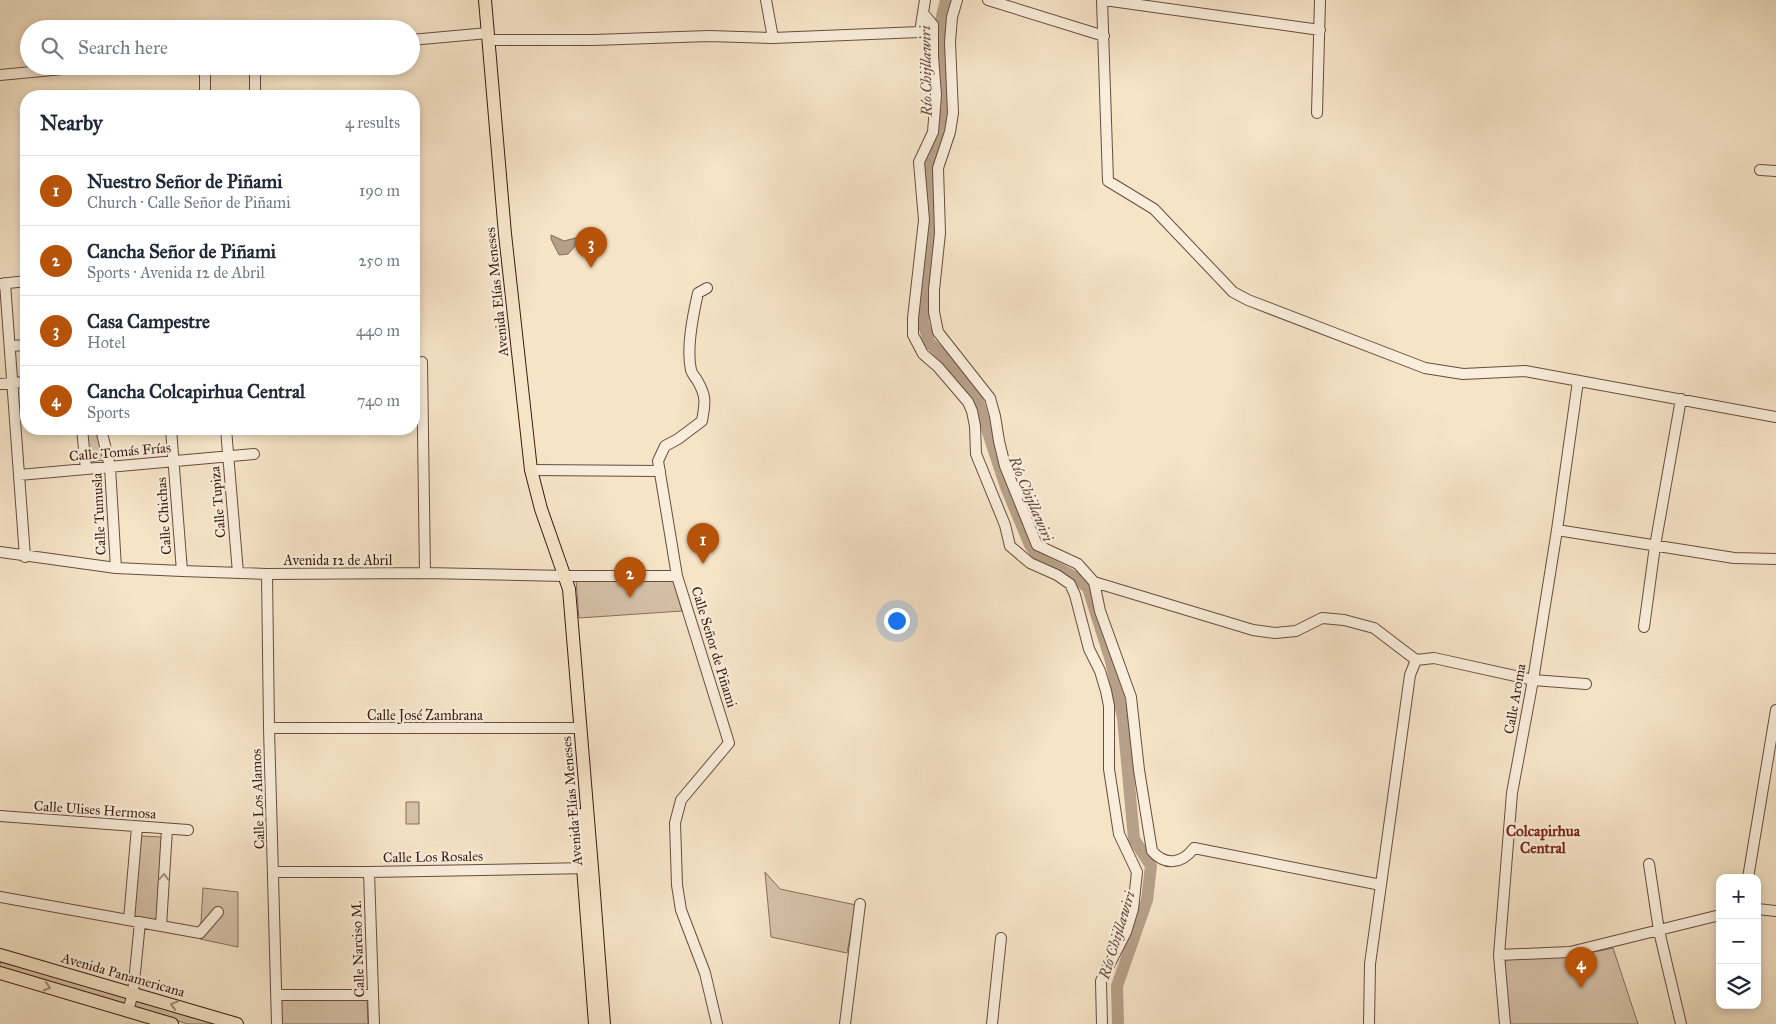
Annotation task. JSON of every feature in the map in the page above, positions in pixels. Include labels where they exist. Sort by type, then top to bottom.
[{"type":"main road","name":"Avenida Elías Meneses","points":[[485,0],[505,234],[531,470],[541,509],[564,576],[561,588],[577,728],[588,868],[604,1024]]},
{"type":"main road","name":"Avenida Elías Meneses","points":[[588,868],[595,1024]]},
{"type":"main road","name":"Avenida Panamericana","points":[[0,955],[133,992],[237,1024]]},
{"type":"main road","points":[[0,973],[172,1024]]},
{"type":"street","points":[[766,0],[773,38]]},
{"type":"street","points":[[420,40],[488,36],[594,40],[709,36],[773,38],[920,32],[925,0]]},
{"type":"street","points":[[957,0],[952,17],[950,42],[953,113],[950,132],[938,168],[940,233],[934,290],[934,312],[938,332],[990,398],[1005,466],[1036,545],[1078,564],[1094,582],[1100,611],[1132,697],[1139,770],[1152,851],[1158,858],[1169,862],[1188,856],[1194,848],[1381,885]]},
{"type":"street","points":[[988,0],[1104,36]]},
{"type":"street","points":[[1320,30],[1151,4],[1103,0],[1108,181],[1154,209],[1233,292],[1248,300],[1425,368],[1463,374],[1525,371],[1776,417]]},
{"type":"street","points":[[1317,113],[1320,0]]},
{"type":"street","points":[[923,13],[933,25],[936,95],[933,132],[919,162],[924,220],[913,318],[913,335],[923,354],[938,367],[968,402],[975,426],[976,454],[1004,525],[1010,546],[1030,563],[1057,575],[1070,584],[1076,595],[1089,649],[1100,671],[1106,691],[1109,706],[1109,769],[1119,834],[1137,872],[1133,909],[1126,932],[1101,981],[1102,1024]]},
{"type":"street","points":[[0,75],[20,73]]},
{"type":"street","points":[[204,90],[205,75]]},
{"type":"street","points":[[255,75],[255,90]]},
{"type":"street","points":[[1760,170],[1776,171]]},
{"type":"street","points":[[20,282],[2,283],[10,346],[25,556]]},
{"type":"street","name":"Calle Señor de Piñami","points":[[707,288],[698,292],[693,316],[690,352],[691,372],[705,398],[702,421],[665,446],[658,461],[678,576],[728,743],[681,800],[675,823],[681,910],[705,973],[717,1024]]},
{"type":"street","points":[[10,346],[20,345]]},
{"type":"street","points":[[422,362],[425,573]]},
{"type":"street","name":"Calle Aroma","points":[[1505,1024],[1499,955],[1512,793],[1533,680],[1578,381]]},
{"type":"street","points":[[0,384],[20,382]]},
{"type":"street","points":[[1644,627],[1655,546],[1681,399]]},
{"type":"street","points":[[83,435],[86,469]]},
{"type":"street","name":"Calle Tumusla","points":[[102,435],[110,467],[116,568]]},
{"type":"street","name":"Calle Chichas","points":[[172,435],[182,572]]},
{"type":"street","name":"Calle Tupiza","points":[[226,435],[238,573]]},
{"type":"street","name":"Calle Tomás Frías","points":[[19,475],[254,454]]},
{"type":"street","points":[[531,470],[660,471]]},
{"type":"street","points":[[1557,530],[1734,558],[1776,559]]},
{"type":"street","name":"Avenida 12 de Abril","points":[[0,552],[116,568],[182,572],[678,576]]},
{"type":"street","name":"Calle Los Alamos","points":[[268,574],[269,728],[277,1024]]},
{"type":"street","points":[[1094,582],[1253,630],[1275,633],[1296,630],[1322,618],[1344,620],[1374,628],[1416,660],[1434,658],[1533,680],[1586,684]]},
{"type":"street","points":[[1368,1024],[1370,964],[1410,675],[1416,660]]},
{"type":"street","points":[[1749,874],[1776,710]]},
{"type":"street","name":"Calle José Zambrana","points":[[269,728],[577,728]]},
{"type":"street","name":"Calle Ulises Hermosa","points":[[0,816],[188,830]]},
{"type":"street","points":[[129,920],[136,827]]},
{"type":"street","points":[[160,926],[167,829]]},
{"type":"street","points":[[1649,864],[1659,931],[1681,1024]]},
{"type":"street","name":"Calle Los Rosales","points":[[274,872],[588,868]]},
{"type":"street","name":"Calle Narciso M.","points":[[369,872],[374,1024]]},
{"type":"street","points":[[0,897],[200,933],[218,912]]},
{"type":"street","points":[[845,1024],[860,904]]},
{"type":"street","points":[[1761,909],[1776,911]]},
{"type":"street","points":[[1499,955],[1570,952],[1716,916]]},
{"type":"street","points":[[128,1011],[133,992],[140,922]]},
{"type":"street","points":[[992,1024],[1001,938]]},
{"type":"street","points":[[277,994],[373,994]]},
{"type":"shaded area","points":[[551,235],[564,241],[579,237],[579,242],[568,254],[559,255]]},
{"type":"shaded area","points":[[87,435],[98,435],[104,460],[89,462]]},
{"type":"shaded area","points":[[576,580],[673,580],[682,611],[579,618]]},
{"type":"shaded area","points":[[406,802],[419,802],[419,824],[406,824]]},
{"type":"shaded area","points":[[142,836],[161,837],[163,841],[157,918],[154,920],[135,917],[134,914],[140,838]]},
{"type":"shaded area","points":[[765,872],[780,889],[856,905],[847,953],[771,937]]},
{"type":"shaded area","points":[[203,888],[238,892],[238,947],[200,939]]},
{"type":"shaded area","points":[[1613,948],[1638,1024],[1510,1024],[1508,1018],[1505,963],[1508,958],[1570,957]]},
{"type":"shaded area","points":[[0,962],[128,996],[125,1006],[0,969]]},
{"type":"shaded area","points":[[281,998],[367,998],[368,1024],[282,1024]]},
{"type":"shaded area","points":[[136,999],[224,1024],[188,1024],[133,1008]]},
{"type":"waterway","name":"Río Chijllawiri","points":[[946,0],[940,25],[940,60],[945,87],[944,119],[928,162],[934,235],[925,278],[923,322],[929,342],[950,363],[977,399],[1006,487],[1030,545],[1040,559],[1075,577],[1088,588],[1111,661],[1123,718],[1134,839],[1151,866],[1147,900],[1117,986],[1118,1024]]},
{"type":"place","name":"Casa Campestre","points":[[591,268]]},
{"type":"place","name":"Nuestro Señor de Piñami","points":[[703,564]]},
{"type":"place","name":"Cancha Señor de Piñami","points":[[630,598]]},
{"type":"place","name":"Cancha Colcapirhua Central","points":[[1581,988]]},
{"type":"district","name":"Colcapirhua Central","points":[[1543,840]]}]
